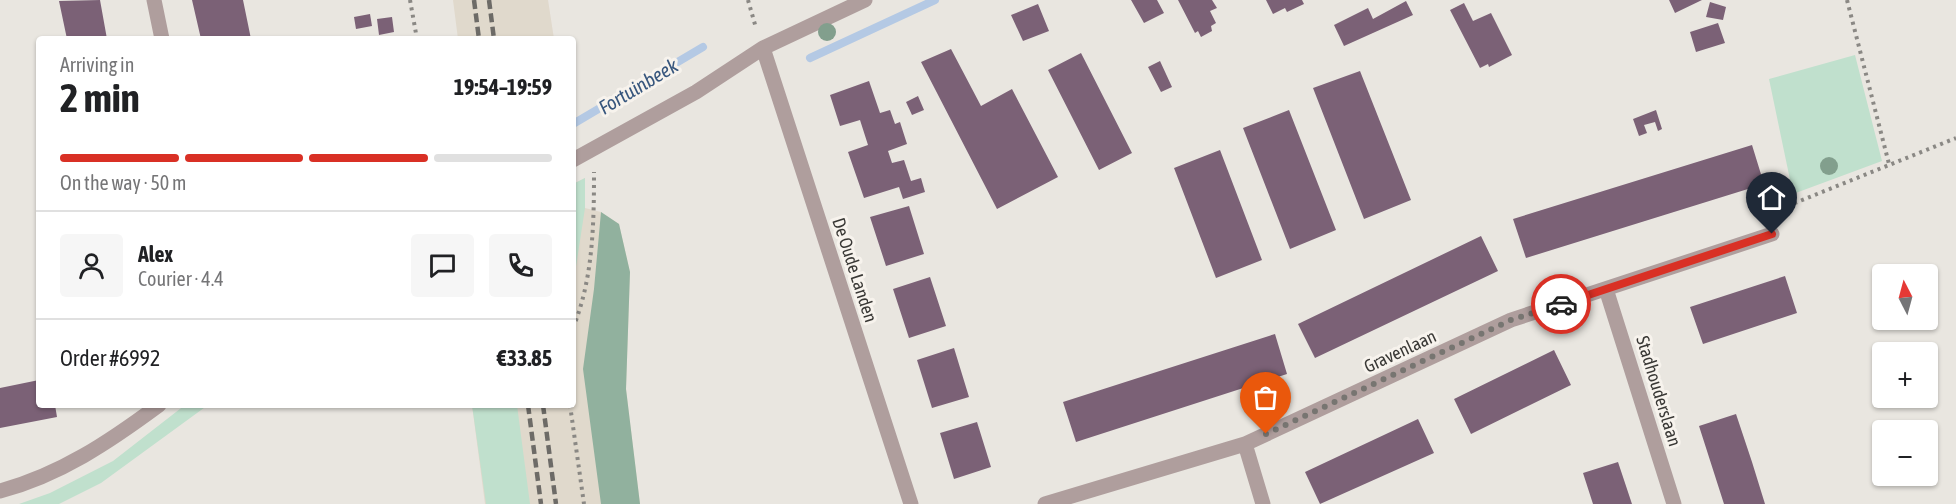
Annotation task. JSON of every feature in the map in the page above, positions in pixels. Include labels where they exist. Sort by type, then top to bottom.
[{"type":"street","points":[[154,0],[161,36]]},
{"type":"street","points":[[576,158],[696,92],[763,48],[865,0]]},
{"type":"street","name":"De Oude Landen","points":[[763,48],[911,504]]},
{"type":"street","name":"Gravenlaan","points":[[1045,504],[1245,444],[1511,320],[1772,234]]},
{"type":"street","name":"Stadhouderslaan","points":[[1606,289],[1674,504]]},
{"type":"street","points":[[0,491],[55,472],[95,450],[155,408]]},
{"type":"street","points":[[1245,444],[1263,504]]},
{"type":"path","points":[[410,0],[416,36]]},
{"type":"path","points":[[747,0],[763,48]]},
{"type":"path","points":[[1847,0],[1889,164]]},
{"type":"path","points":[[1772,234],[1780,209],[1956,138]]},
{"type":"path","points":[[576,321],[581,309],[594,218],[594,149]]},
{"type":"path","points":[[570,408],[584,504]]},
{"type":"shaded area","points":[[453,0],[548,0],[554,36],[458,36]]},
{"type":"shaded area","points":[[585,178],[585,208],[601,212],[619,224],[630,272],[626,389],[640,504],[485,504],[472,408],[576,408],[576,182]]},
{"type":"green space","points":[[1855,55],[1882,161],[1793,194],[1769,79]]},
{"type":"green space","points":[[585,178],[585,208],[576,266],[576,182]]},
{"type":"green space","points":[[601,212],[619,224],[630,272],[626,389],[640,504],[601,504],[583,369],[594,289]]},
{"type":"green space","points":[[181,408],[204,408],[101,483],[59,504],[19,504],[50,493],[113,461]]},
{"type":"green space","points":[[472,408],[517,408],[530,504],[486,504]]},
{"type":"building","points":[[100,0],[106,36],[66,36],[59,1]]},
{"type":"building","points":[[192,0],[243,0],[250,36],[200,36]]},
{"type":"building","points":[[1131,0],[1157,0],[1164,13],[1144,23]]},
{"type":"building","points":[[1178,0],[1212,0],[1217,8],[1210,11],[1216,23],[1211,26],[1212,31],[1201,37],[1198,31],[1195,33]]},
{"type":"building","points":[[1266,0],[1302,0],[1304,4],[1287,12],[1285,8],[1273,14]]},
{"type":"building","points":[[1669,0],[1702,0],[1675,13]]},
{"type":"building","points":[[1406,1],[1413,15],[1344,46],[1334,25],[1368,8],[1373,19]]},
{"type":"building","points":[[1710,2],[1726,7],[1723,20],[1706,17]]},
{"type":"building","points":[[1464,3],[1473,21],[1491,13],[1512,55],[1489,67],[1488,64],[1480,68],[1450,10]]},
{"type":"building","points":[[1038,4],[1049,31],[1023,41],[1011,15]]},
{"type":"building","points":[[370,14],[372,26],[356,29],[354,17]]},
{"type":"building","points":[[392,17],[394,32],[379,35],[377,19]]},
{"type":"building","points":[[1718,23],[1725,43],[1696,52],[1690,32]]},
{"type":"building","points":[[951,49],[981,106],[1012,89],[1058,177],[997,209],[921,62]]},
{"type":"building","points":[[1081,53],[1132,153],[1099,170],[1048,70]]},
{"type":"building","points":[[1160,61],[1172,87],[1161,92],[1148,67]]},
{"type":"building","points":[[1360,71],[1411,200],[1364,219],[1313,88]]},
{"type":"building","points":[[869,81],[880,113],[890,110],[895,124],[900,122],[907,144],[888,151],[892,163],[904,160],[911,181],[921,178],[925,192],[903,199],[899,187],[864,198],[848,152],[868,145],[860,120],[840,126],[830,95]]},
{"type":"building","points":[[918,96],[924,110],[912,115],[906,102]]},
{"type":"building","points":[[1289,110],[1336,230],[1290,249],[1243,128]]},
{"type":"building","points":[[1656,110],[1662,129],[1658,131],[1655,122],[1644,125],[1647,133],[1639,136],[1633,119]]},
{"type":"building","points":[[1752,145],[1764,184],[1526,258],[1513,219]]},
{"type":"building","points":[[1220,150],[1262,260],[1216,278],[1174,168]]},
{"type":"building","points":[[909,206],[924,254],[886,266],[870,217]]},
{"type":"building","points":[[1481,236],[1498,271],[1315,358],[1298,324]]},
{"type":"building","points":[[1785,276],[1797,313],[1703,344],[1690,307]]},
{"type":"building","points":[[930,277],[946,326],[909,338],[893,289]]},
{"type":"building","points":[[1275,334],[1287,374],[1076,442],[1063,402]]},
{"type":"building","points":[[954,348],[969,397],[932,408],[917,360]]},
{"type":"building","points":[[1554,350],[1571,385],[1471,434],[1454,399]]},
{"type":"building","points":[[36,381],[36,408],[56,408],[57,417],[0,428],[0,388]]},
{"type":"building","points":[[1736,414],[1765,504],[1724,504],[1699,426]]},
{"type":"building","points":[[1418,419],[1434,453],[1320,504],[1305,472]]},
{"type":"building","points":[[977,422],[991,467],[954,479],[940,433]]},
{"type":"building","points":[[1618,462],[1632,504],[1593,504],[1583,473]]},
{"type":"waterway","name":"Fortuinbeek","points":[[810,58],[935,0]]},
{"type":"waterway","name":"Fortuinbeek","points":[[576,122],[703,47]]},
{"type":"railway","points":[[474,0],[479,36]]},
{"type":"railway","points":[[489,0],[494,36]]},
{"type":"railway","points":[[528,408],[541,504]]},
{"type":"railway","points":[[543,408],[556,504]]},
{"type":"way so far","points":[[1266,434],[1511,320],[1561,304]]},
{"type":"route","points":[[1561,304],[1772,234]]}]
